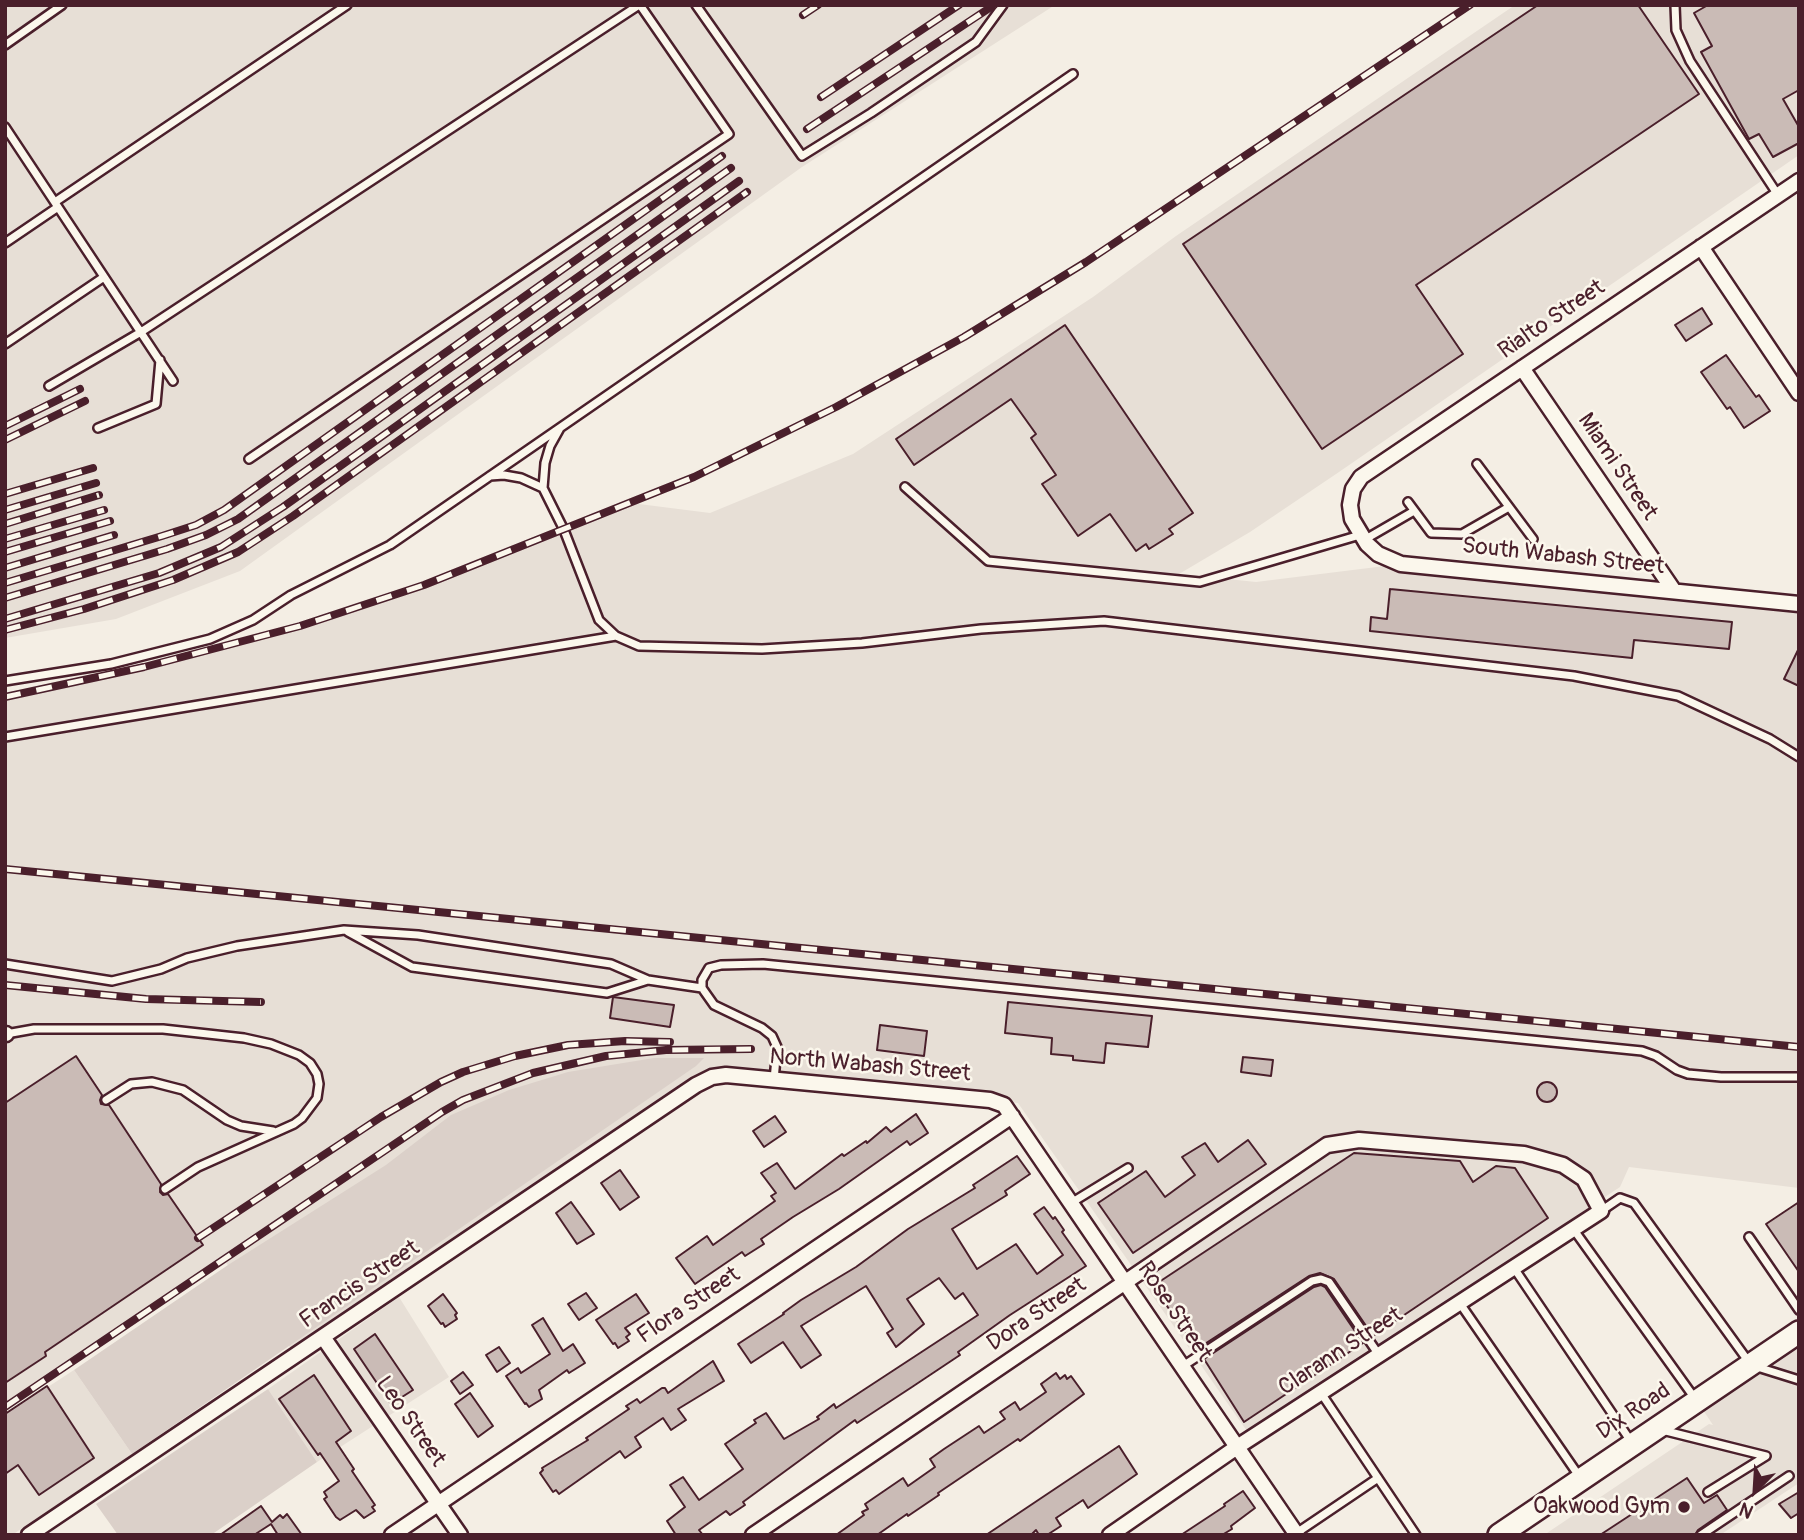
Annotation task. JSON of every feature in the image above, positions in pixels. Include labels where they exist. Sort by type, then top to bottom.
[{"type":"main road","name":"Dix Road","points":[[1502,1534],[1799,1332]]},
{"type":"street","name":"Rialto Street","points":[[1362,538],[1350,509],[1353,489],[1361,477],[1799,181]]},
{"type":"street","points":[[1701,247],[1799,393]]},
{"type":"street","name":"Miami Street","points":[[1522,368],[1674,591]]},
{"type":"street","name":"South Wabash Street","points":[[1362,538],[1378,554],[1401,564],[1799,604]]},
{"type":"street","name":"North Wabash Street","points":[[718,1076],[989,1100],[1004,1105],[1012,1116]]},
{"type":"street","name":"Francis Street","points":[[29,1535],[696,1085],[718,1076]]},
{"type":"street","name":"Rose Street","points":[[1012,1116],[1296,1534]]},
{"type":"street","name":"Flora Street","points":[[392,1535],[1012,1116]]},
{"type":"street","name":"Dora Street","points":[[753,1535],[1327,1145],[1349,1140],[1524,1154],[1563,1165],[1584,1180],[1601,1211]]},
{"type":"street","name":"Clarann Street","points":[[1110,1535],[1237,1447],[1601,1211]]},
{"type":"street","name":"Leo Street","points":[[323,1337],[460,1535]]},
{"type":"lane","points":[[5,45],[62,5]]},
{"type":"lane","points":[[5,243],[347,5]]},
{"type":"lane","points":[[49,386],[141,332],[640,5],[729,134],[249,459]]},
{"type":"lane","points":[[696,5],[802,156],[976,42],[1003,5]]},
{"type":"lane","points":[[1675,5],[1676,30],[1690,61],[1779,195]]},
{"type":"lane","points":[[5,681],[111,664],[210,639],[253,620],[291,595],[390,545],[1073,74]]},
{"type":"lane","points":[[5,127],[173,381]]},
{"type":"lane","points":[[5,344],[104,277]]},
{"type":"lane","points":[[98,428],[156,404],[159,360]]},
{"type":"lane","points":[[560,428],[550,446],[543,488],[564,530],[599,620],[616,636],[639,646],[762,649],[862,643],[981,629],[1104,621],[1574,676],[1678,696],[1770,739],[1799,757]]},
{"type":"lane","points":[[1477,464],[1533,539]]},
{"type":"lane","points":[[489,477],[504,475],[521,478],[543,488]]},
{"type":"lane","points":[[905,487],[988,561],[1200,582],[1362,538],[1415,511]]},
{"type":"lane","points":[[1408,502],[1432,533],[1462,534],[1509,507]]},
{"type":"lane","points":[[5,737],[616,636]]},
{"type":"lane","points":[[344,930],[412,967],[607,993],[648,979]]},
{"type":"lane","points":[[5,964],[111,981],[237,946],[344,930],[418,935],[611,964],[648,979],[702,988]]},
{"type":"lane","points":[[774,1080],[777,1047],[772,1036],[762,1028],[714,1005],[702,988],[702,980],[709,968],[721,965],[763,964],[1642,1051],[1656,1056],[1677,1070],[1701,1075],[1799,1077]]},
{"type":"lane","points":[[5,1034],[34,1029],[163,1029],[244,1038],[271,1044],[299,1055],[310,1063],[317,1074],[317,1098],[302,1118],[198,1167],[165,1189]]},
{"type":"lane","points":[[106,1100],[131,1084],[152,1082],[183,1090],[227,1120],[241,1126],[277,1132]]},
{"type":"lane","points":[[1071,1203],[1128,1168]]},
{"type":"lane","points":[[1601,1211],[1620,1198],[1634,1203],[1751,1364],[1799,1380]]},
{"type":"lane","points":[[1574,1230],[1697,1401]]},
{"type":"lane","points":[[1749,1237],[1799,1310]]},
{"type":"lane","points":[[1514,1268],[1633,1444]]},
{"type":"lane","points":[[1183,1366],[1312,1281],[1321,1279],[1329,1282],[1378,1355]]},
{"type":"lane","points":[[1459,1302],[1581,1479]]},
{"type":"lane","points":[[1321,1393],[1416,1535]]},
{"type":"lane","points":[[1655,1428],[1766,1456],[1708,1492]]},
{"type":"lane","points":[[1701,1535],[1789,1476]]},
{"type":"lane","points":[[1296,1534],[1378,1478]]},
{"type":"shaded area","points":[[5,5],[1055,5],[802,167],[240,571],[116,619],[5,638]]},
{"type":"shaded area","points":[[1515,5],[1799,5],[1799,155],[1339,472],[1250,532],[1179,574],[1256,582],[1401,564],[1799,604],[1799,1188],[1629,1167],[1620,1187],[1249,1434],[1018,1103],[717,1076],[296,1355],[224,1260],[5,1407],[5,697],[144,667],[300,626],[424,585],[631,503],[710,513],[853,454],[1093,297],[1176,236]]},
{"type":"shaded area","points":[[654,1058],[704,1058],[132,1454],[74,1370],[228,1265],[386,1165],[451,1115],[509,1090],[568,1072]]},
{"type":"shaded area","points":[[399,1297],[449,1377],[317,1462],[268,1389]]},
{"type":"shaded area","points":[[1799,1332],[1799,1483],[1720,1535],[1544,1535],[1709,1424],[1713,1425],[1697,1401]]},
{"type":"shaded area","points":[[74,1370],[132,1454],[12,1535],[5,1535],[5,1415]]},
{"type":"shaded area","points":[[268,1389],[317,1462],[211,1535],[118,1535],[96,1504]]},
{"type":"building","points":[[1538,5],[1638,5],[1699,94],[1416,285],[1463,354],[1322,449],[1183,244]]},
{"type":"building","points":[[1708,5],[1799,5],[1799,90],[1783,99],[1799,127],[1799,143],[1773,157],[1759,134],[1749,139],[1701,52],[1712,46],[1694,13]]},
{"type":"building","points":[[1702,308],[1712,324],[1686,341],[1675,325]]},
{"type":"building","points":[[1065,325],[1193,513],[1169,529],[1173,534],[1149,549],[1146,544],[1136,551],[1110,514],[1078,536],[1042,484],[1056,475],[1031,438],[1036,434],[1011,399],[914,465],[896,439]]},
{"type":"building","points":[[1726,355],[1756,397],[1759,395],[1770,411],[1744,428],[1701,372]]},
{"type":"building","points":[[1390,589],[1732,622],[1729,649],[1634,640],[1632,658],[1370,631],[1371,617],[1387,619]]},
{"type":"building","points":[[1799,648],[1799,686],[1784,679]]},
{"type":"building","points":[[613,997],[674,1005],[670,1027],[610,1018]]},
{"type":"building","points":[[1008,1002],[1152,1016],[1148,1047],[1106,1043],[1104,1063],[1073,1060],[1073,1056],[1051,1054],[1052,1038],[1005,1033]]},
{"type":"building","points":[[880,1025],[927,1031],[924,1056],[877,1050]]},
{"type":"building","points":[[76,1056],[102,1095],[101,1104],[109,1105],[161,1184],[160,1192],[163,1195],[168,1194],[203,1245],[45,1352],[46,1356],[5,1383],[5,1103]]},
{"type":"building","points":[[1243,1057],[1273,1060],[1271,1076],[1241,1072]]},
{"type":"building","points":[[1547,1082],[1554,1085],[1557,1092],[1554,1099],[1547,1102],[1540,1099],[1537,1092],[1540,1085]]},
{"type":"building","points":[[916,1114],[928,1133],[910,1145],[907,1141],[839,1189],[793,1217],[761,1239],[764,1244],[745,1256],[742,1252],[695,1284],[676,1258],[707,1236],[713,1245],[775,1201],[771,1196],[776,1193],[761,1173],[777,1163],[795,1189],[842,1154],[844,1156],[866,1141],[867,1143],[886,1127],[891,1132]]},
{"type":"building","points":[[775,1116],[786,1132],[764,1147],[753,1131]]},
{"type":"building","points":[[1248,1140],[1266,1164],[1133,1253],[1098,1203],[1146,1171],[1165,1197],[1195,1175],[1182,1157],[1205,1143],[1218,1162]]},
{"type":"building","points":[[1354,1153],[1460,1161],[1473,1182],[1496,1166],[1515,1168],[1548,1218],[1373,1336],[1334,1279],[1320,1273],[1309,1276],[1197,1349],[1153,1286]]},
{"type":"building","points":[[1017,1156],[1030,1174],[1005,1191],[1007,1195],[952,1229],[977,1269],[1016,1244],[1037,1274],[1063,1255],[1034,1214],[1044,1207],[1053,1219],[1055,1217],[1064,1230],[1062,1232],[1086,1266],[1010,1315],[958,1352],[960,1355],[857,1423],[855,1420],[743,1502],[745,1505],[730,1515],[726,1511],[699,1530],[703,1535],[676,1535],[667,1521],[685,1507],[670,1485],[683,1477],[699,1500],[743,1469],[725,1444],[756,1423],[754,1420],[766,1413],[784,1439],[819,1419],[817,1417],[834,1404],[836,1408],[978,1315],[963,1293],[955,1299],[939,1278],[907,1299],[924,1324],[896,1347],[887,1333],[893,1329],[866,1286],[801,1326],[821,1355],[801,1368],[783,1342],[751,1363],[738,1344],[801,1300],[856,1267],[908,1229],[975,1188],[973,1185]]},
{"type":"building","points":[[620,1170],[639,1197],[620,1210],[601,1183]]},
{"type":"building","points":[[571,1202],[594,1234],[577,1244],[556,1213]]},
{"type":"building","points":[[1799,1202],[1799,1272],[1766,1224]]},
{"type":"building","points":[[1321,1285],[1363,1343],[1244,1422],[1204,1359]]},
{"type":"building","points":[[586,1293],[597,1308],[579,1320],[568,1304]]},
{"type":"building","points":[[443,1294],[457,1313],[457,1319],[445,1327],[428,1306]]},
{"type":"building","points":[[636,1294],[649,1313],[625,1328],[630,1334],[626,1337],[629,1341],[618,1348],[596,1320]]},
{"type":"building","points":[[543,1318],[563,1351],[573,1344],[585,1363],[569,1373],[567,1370],[539,1390],[542,1399],[529,1407],[506,1376],[518,1368],[521,1373],[550,1354],[532,1325]]},
{"type":"building","points":[[375,1334],[413,1390],[391,1404],[354,1349]]},
{"type":"building","points":[[499,1347],[510,1363],[497,1372],[486,1355]]},
{"type":"building","points":[[713,1361],[724,1381],[678,1409],[686,1420],[671,1430],[663,1418],[635,1437],[641,1447],[625,1458],[620,1451],[559,1494],[556,1490],[553,1492],[540,1473],[542,1468],[588,1440],[586,1438],[629,1409],[626,1406],[637,1399],[640,1403],[662,1388],[668,1393]]},
{"type":"building","points":[[463,1372],[473,1385],[460,1394],[451,1381]]},
{"type":"building","points":[[1056,1373],[1060,1379],[1065,1375],[1067,1379],[1071,1376],[1084,1394],[1020,1441],[1018,1439],[877,1535],[836,1535],[864,1515],[862,1512],[868,1509],[865,1504],[903,1478],[908,1486],[935,1467],[930,1459],[944,1449],[979,1426],[984,1433],[1005,1419],[1000,1412],[1015,1402],[1020,1410],[1046,1392],[1041,1384]]},
{"type":"building","points":[[314,1375],[351,1431],[336,1442],[375,1505],[372,1507],[375,1511],[364,1518],[356,1510],[340,1520],[336,1517],[324,1499],[327,1497],[324,1492],[339,1481],[279,1399]]},
{"type":"building","points":[[47,1386],[94,1458],[39,1495],[18,1465],[5,1474],[5,1414]]},
{"type":"building","points":[[470,1393],[493,1426],[478,1437],[455,1404]]},
{"type":"building","points":[[1119,1446],[1137,1474],[1088,1508],[1083,1500],[1056,1518],[1061,1526],[1047,1535],[1039,1535],[1036,1530],[1031,1535],[986,1535]]},
{"type":"building","name":"Oakwood Gym","points":[[1687,1478],[1704,1503],[1717,1495],[1727,1510],[1695,1535],[1600,1535]]},
{"type":"building","points":[[1243,1491],[1255,1508],[1231,1526],[1232,1529],[1222,1535],[1181,1535],[1225,1506],[1224,1504]]},
{"type":"building","points":[[1799,1492],[1799,1513],[1791,1518],[1779,1504]]},
{"type":"building","points":[[261,1506],[272,1522],[280,1515],[283,1518],[287,1514],[302,1535],[278,1535],[271,1524],[254,1535],[220,1535]]},
{"type":"railway","points":[[803,15],[818,5]]},
{"type":"railway","points":[[821,97],[959,5]]},
{"type":"railway","points":[[807,129],[994,5]]},
{"type":"railway","points":[[5,697],[144,667],[300,626],[424,585],[694,477],[836,407],[964,337],[1086,262],[1470,5]]},
{"type":"railway","points":[[5,583],[196,525],[224,510],[722,156]]},
{"type":"railway","points":[[5,598],[167,549],[206,535],[238,519],[731,168]]},
{"type":"railway","points":[[5,619],[159,573],[221,547],[283,507],[739,181]]},
{"type":"railway","points":[[5,630],[84,609],[173,580],[238,552],[293,516],[747,192]]},
{"type":"railway","points":[[5,426],[80,389]]},
{"type":"railway","points":[[5,440],[85,401]]},
{"type":"railway","points":[[5,494],[93,468]]},
{"type":"railway","points":[[5,510],[96,483]]},
{"type":"railway","points":[[5,524],[99,495]]},
{"type":"railway","points":[[5,539],[104,510]]},
{"type":"railway","points":[[5,552],[110,521]]},
{"type":"railway","points":[[5,568],[114,535]]},
{"type":"railway","points":[[5,869],[1799,1047]]},
{"type":"railway","points":[[5,985],[146,999],[261,1002]]},
{"type":"railway","points":[[198,1238],[381,1117],[463,1072],[515,1056],[568,1045],[625,1041],[670,1042]]},
{"type":"railway","points":[[5,1407],[463,1100],[533,1073],[606,1056],[666,1050],[751,1049]]},
{"type":"place","name":"Oakwood Gym","points":[[1684,1507]]}]
